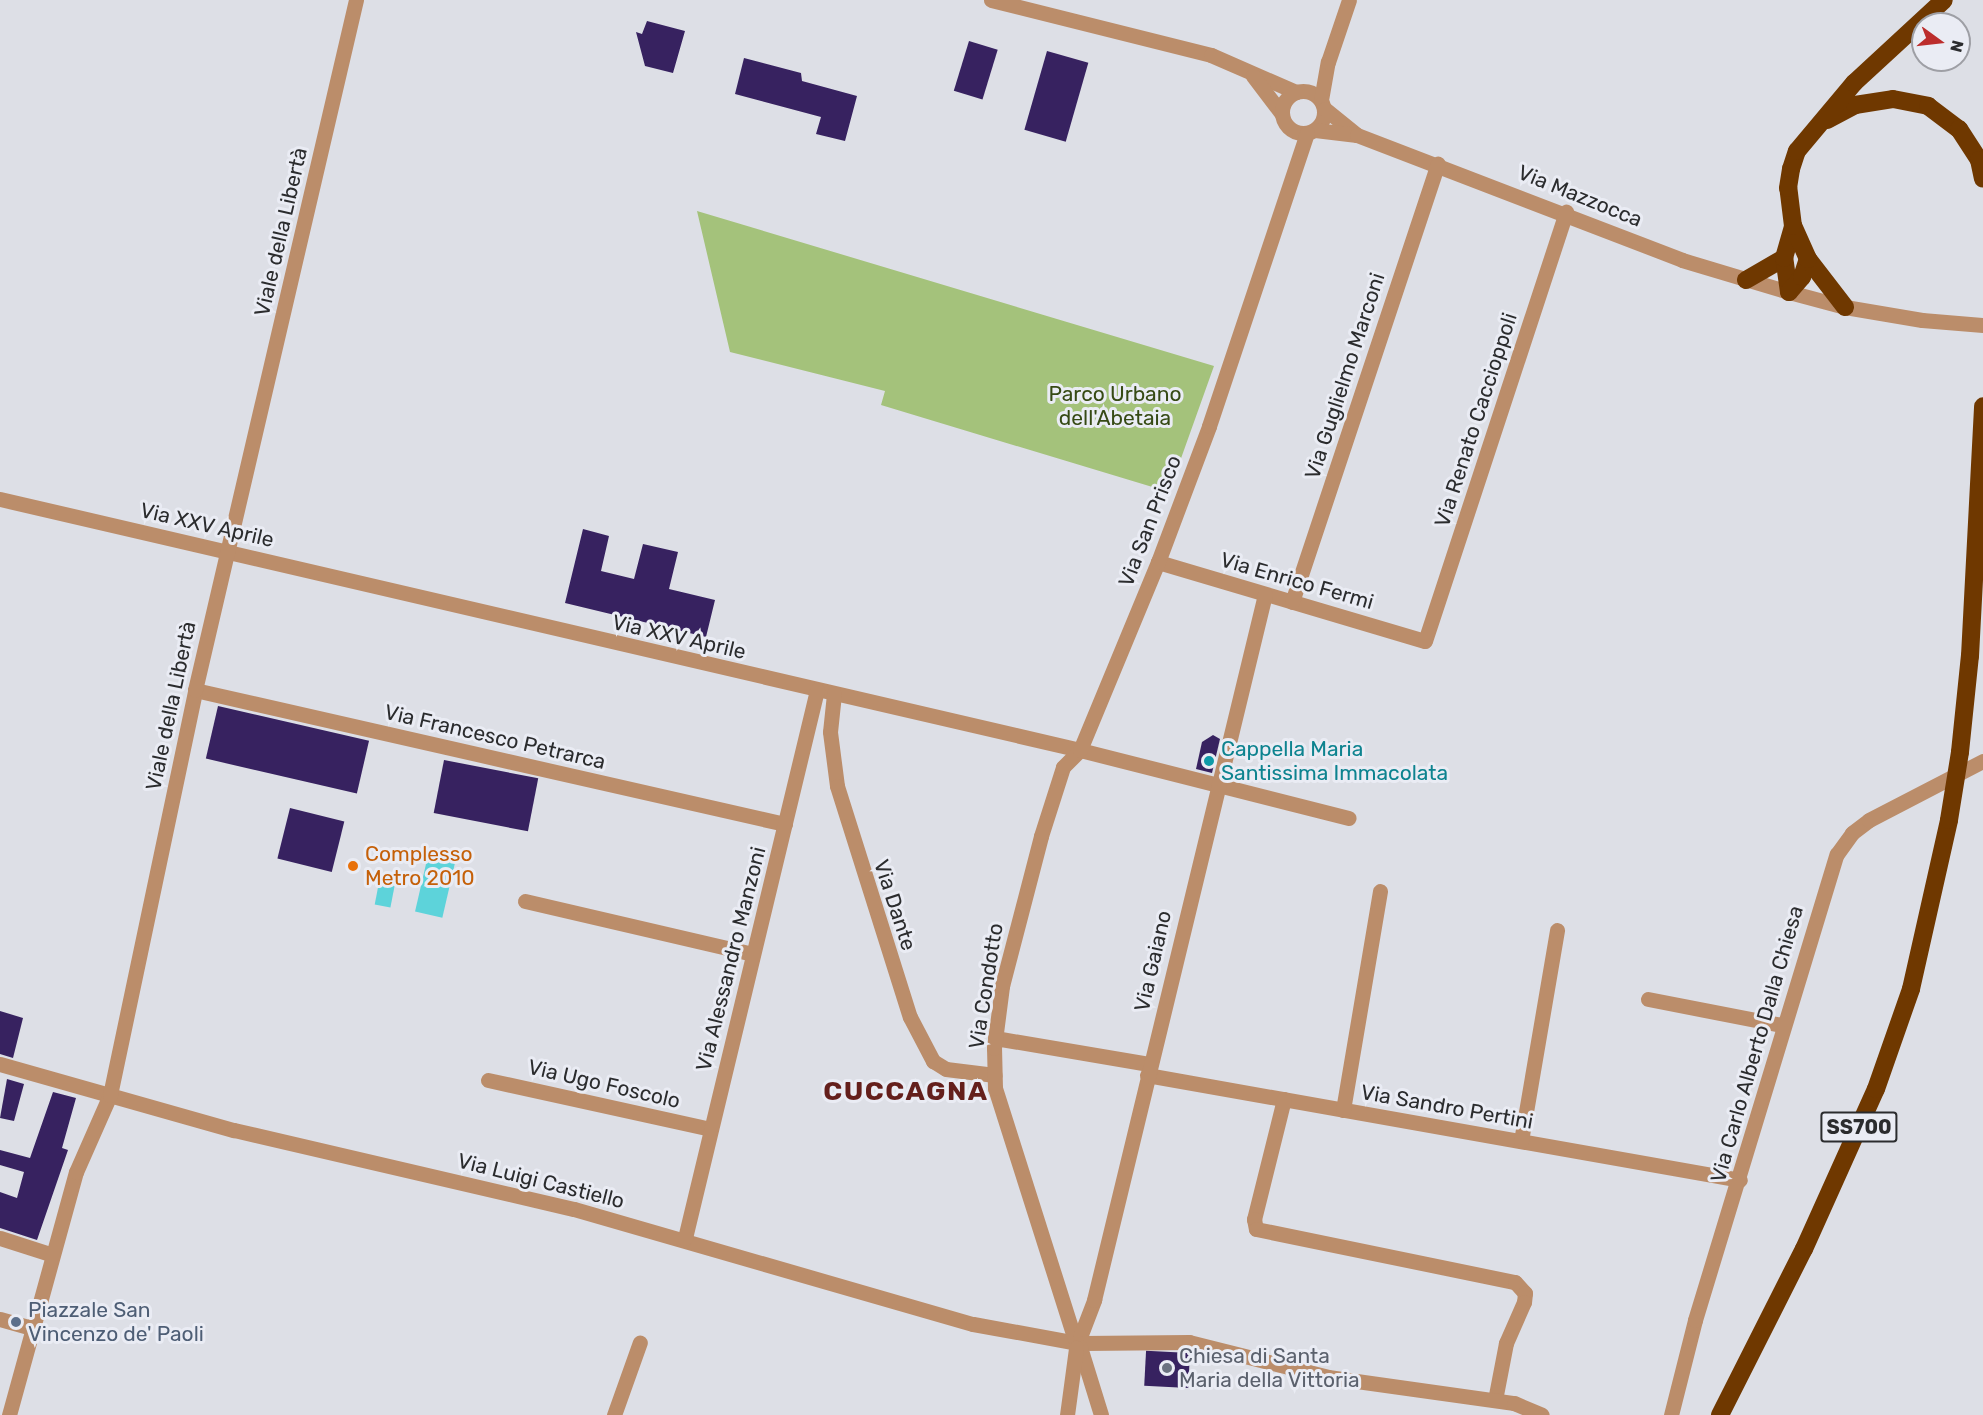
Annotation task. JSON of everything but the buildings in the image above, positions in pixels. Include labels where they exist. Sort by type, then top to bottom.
[{"type":"highway","points":[[1845,308],[1808,259],[1793,226],[1788,188],[1797,151],[1854,83],[1944,0]]},
{"type":"highway","points":[[1818,125],[1855,105],[1893,99],[1928,106],[1959,129],[1979,160],[1983,179]]},
{"type":"highway","points":[[1789,292],[1784,258],[1793,226]]},
{"type":"highway","points":[[1746,280],[1784,258]]},
{"type":"highway","points":[[1789,292],[1802,277],[1808,259]]},
{"type":"highway","name":"SS700","points":[[1720,1415],[1804,1249],[1876,1089],[1911,989],[1949,820],[1960,752],[1970,656],[1983,406]]},
{"type":"street","name":"Viale della Libertà","points":[[9,1415],[50,1254],[76,1172],[110,1095],[195,690],[356,0]]},
{"type":"street","points":[[991,0],[1210,55],[1253,76],[1300,91],[1323,104]]},
{"type":"street","points":[[1253,76],[1282,114],[1290,129],[1311,132],[1323,121],[1328,62],[1349,0]]},
{"type":"street","points":[[1282,114],[1285,100],[1300,91],[1328,62]]},
{"type":"street","name":"Via Mazzocca","points":[[1323,104],[1357,135]]},
{"type":"street","name":"Via Mazzocca","points":[[1311,132],[1357,135],[1566,212],[1682,260],[1746,280],[1845,308],[1922,320],[1983,325]]},
{"type":"street","name":"Via San Prisco","points":[[1080,750],[1158,562],[1209,426],[1311,132]]},
{"type":"street","name":"Via Guglielmo Marconi","points":[[1292,602],[1438,164]]},
{"type":"street","name":"Via Renato Caccioppoli","points":[[1425,641],[1566,212]]},
{"type":"street","name":"Via XXV Aprile","points":[[0,499],[1080,750],[1349,818]]},
{"type":"street","name":"Via Enrico Fermi","points":[[1158,562],[1425,641]]},
{"type":"street","name":"Via Gaiano","points":[[1078,1342],[1094,1300],[1217,784],[1265,594]]},
{"type":"street","name":"Via Francesco Petrarca","points":[[195,690],[785,824]]},
{"type":"street","name":"Via Alessandro Manzoni","points":[[685,1239],[817,690]]},
{"type":"street","name":"Via Dante","points":[[834,693],[830,732],[837,786],[910,1017],[933,1061],[946,1069],[995,1075]]},
{"type":"street","name":"Via Condotto","points":[[1080,750],[1063,767],[1014,932],[995,1038],[995,1075],[1017,1162],[1101,1415]]},
{"type":"street","name":"Via Carlo Alberto Dalla Chiesa","points":[[1671,1415],[1695,1320],[1740,1180],[1782,1025],[1837,854],[1852,834],[1869,820],[1983,761]]},
{"type":"street","points":[[1343,1110],[1380,891]]},
{"type":"street","points":[[525,901],[753,954]]},
{"type":"street","points":[[1521,1141],[1557,930]]},
{"type":"street","points":[[1648,999],[1782,1025]]},
{"type":"street","name":"Via Sandro Pertini","points":[[995,1038],[1284,1099],[1740,1180]]},
{"type":"street","name":"Via Luigi Castiello","points":[[0,1064],[234,1130],[685,1239],[973,1324],[1078,1342],[1190,1342],[1328,1377],[1495,1400],[1542,1415]]},
{"type":"street","name":"Via Ugo Foscolo","points":[[488,1080],[711,1129]]},
{"type":"street","points":[[1284,1099],[1254,1219],[1256,1229],[1515,1282],[1525,1293],[1524,1302],[1506,1343],[1495,1400]]},
{"type":"street","points":[[0,1238],[50,1254]]},
{"type":"street","points":[[0,1319],[31,1328]]},
{"type":"street","points":[[614,1415],[640,1342]]},
{"type":"street","points":[[1067,1415],[1078,1342]]},
{"type":"green space","name":"Parco Urbano dell'Abetaia","points":[[697,211],[1214,366],[1169,492],[881,405],[885,391],[730,352]]},
{"type":"water","points":[[429,851],[456,857],[442,918],[415,911]]},
{"type":"water","points":[[381,872],[397,875],[390,907],[375,904]]},
{"type":"place","name":"Cappella Maria Santissima Immacolata","points":[[1209,761]]},
{"type":"place","name":"Complesso Metro 2010","points":[[353,866]]},
{"type":"place","name":"Piazzale San Vincenzo de' Paoli","points":[[16,1322]]},
{"type":"place","name":"Chiesa di Santa Maria della Vittoria","points":[[1167,1368]]},
{"type":"district","name":"CUCCAGNA","points":[[906,1092]]}]
